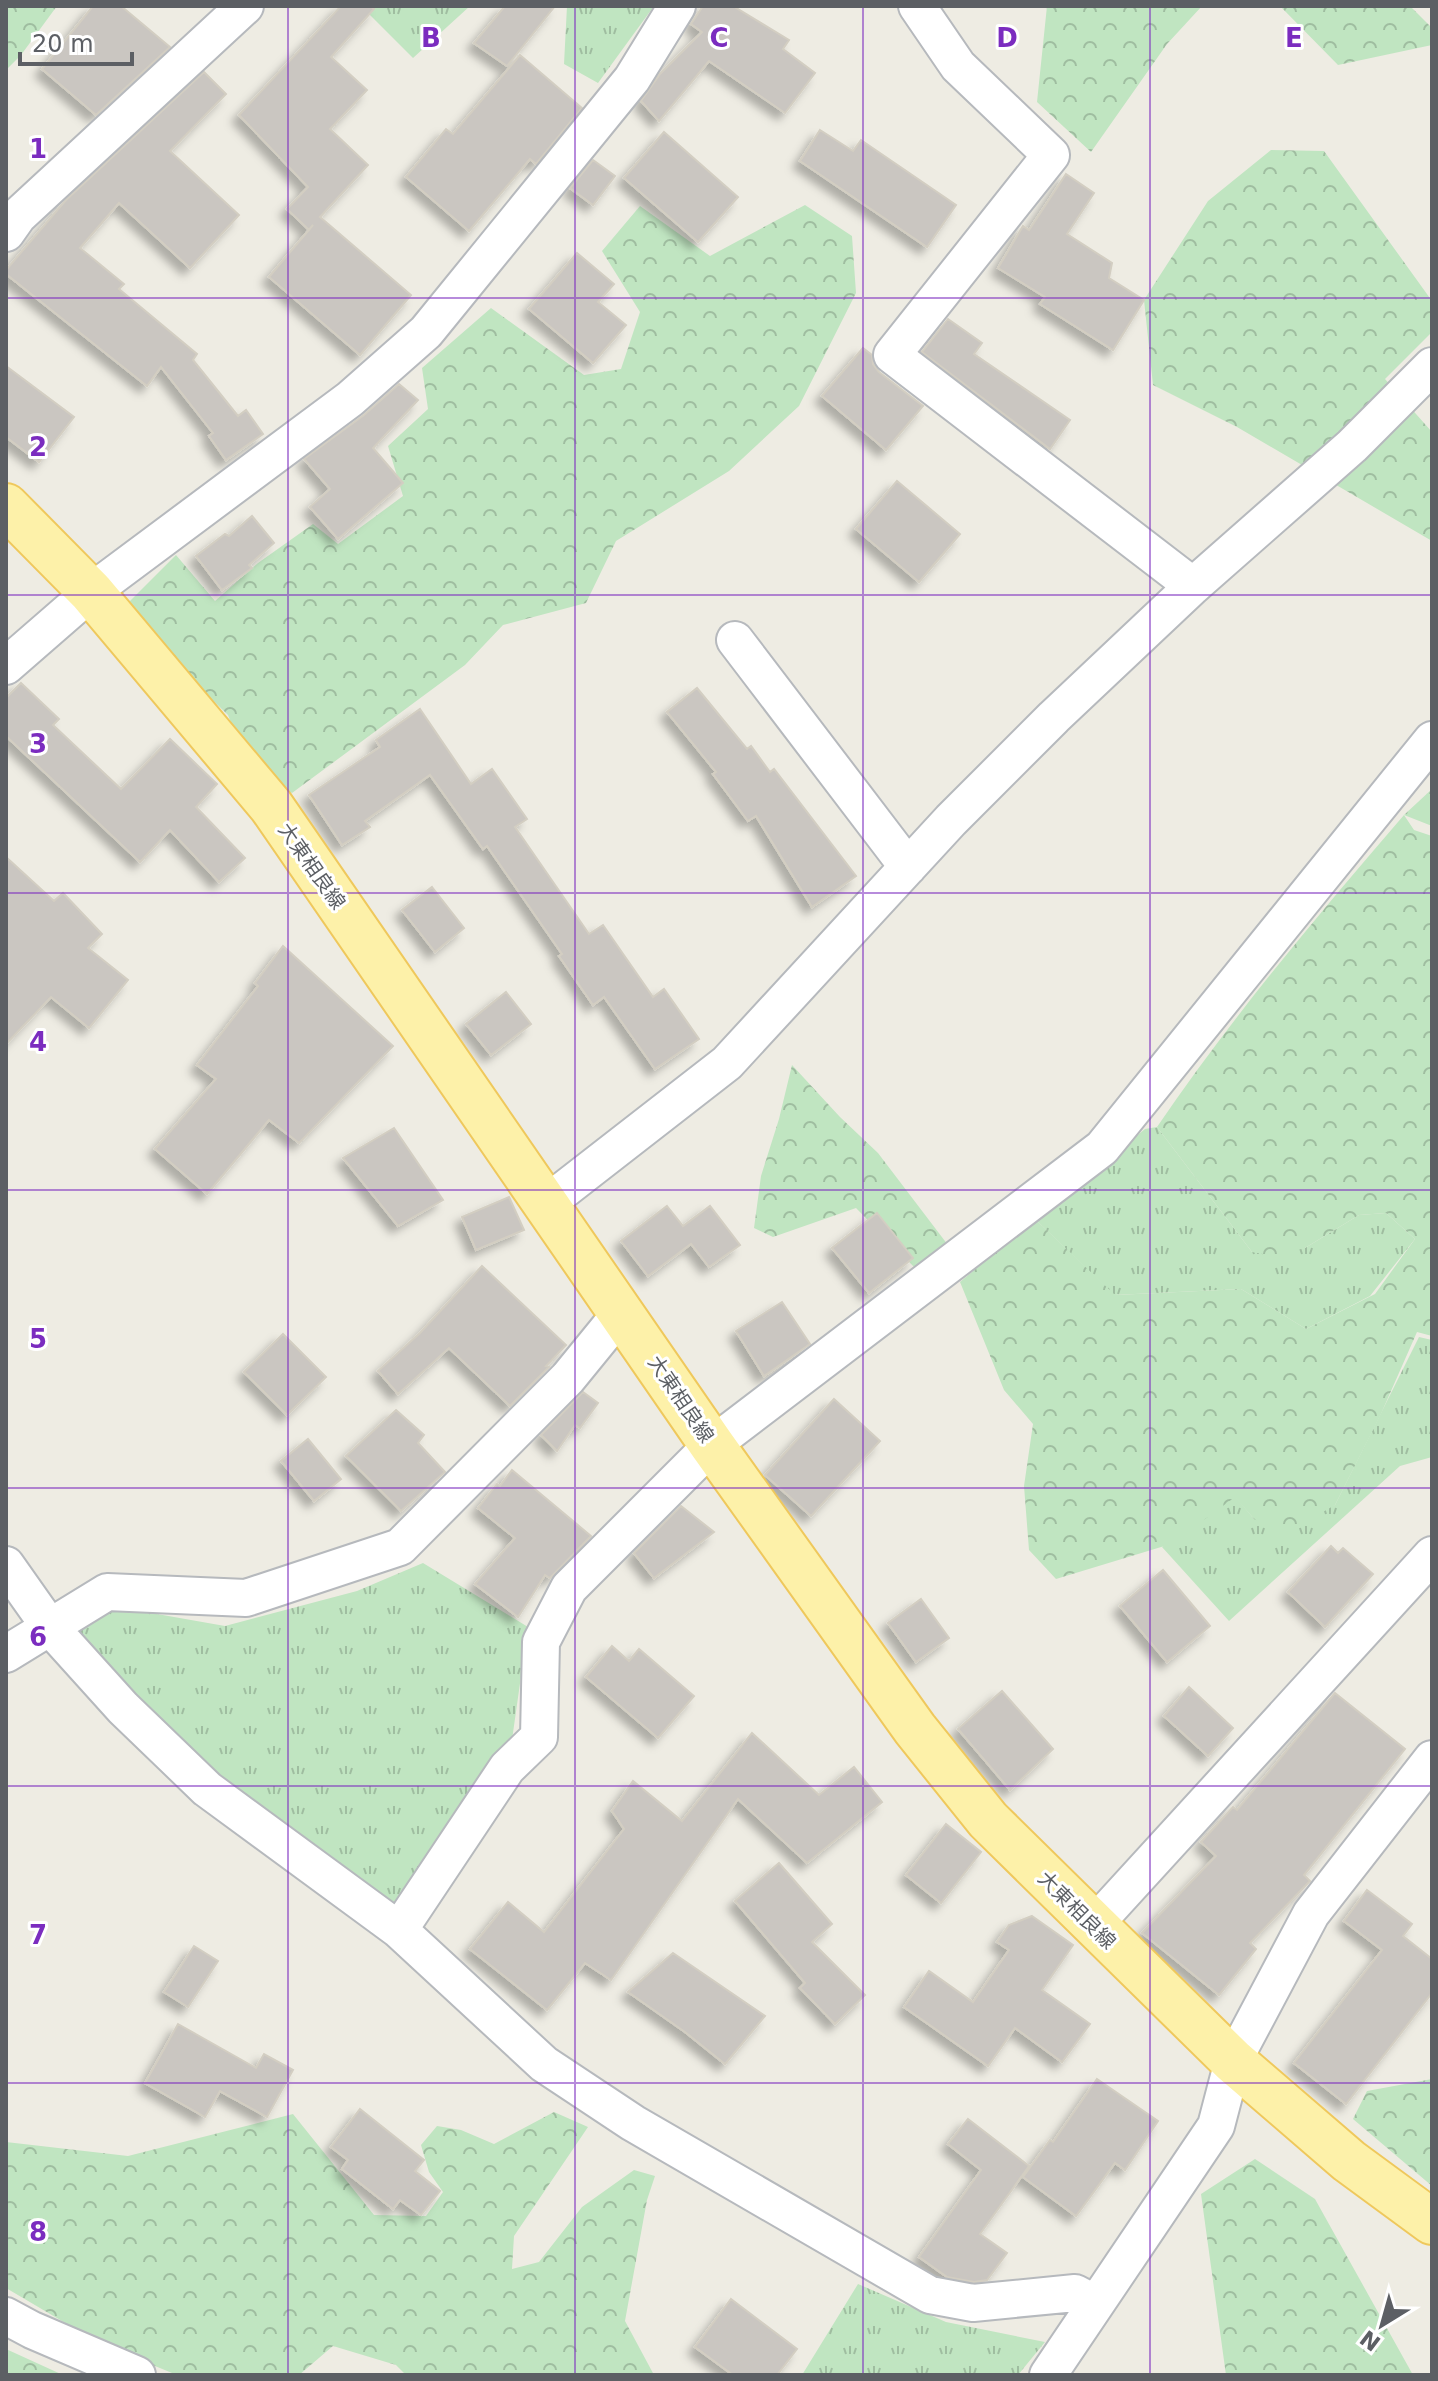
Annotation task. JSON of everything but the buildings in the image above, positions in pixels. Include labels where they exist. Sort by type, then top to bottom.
[{"type":"main road","name":"大東相良線","points":[[6,506],[91,592],[271,806],[712,1445],[924,1740],[988,1820],[1233,2061],[1349,2161],[1432,2222]]},
{"type":"street","points":[[6,233],[18,216],[245,6]]},
{"type":"street","points":[[6,666],[91,592],[350,399],[426,332],[632,79],[677,6]]},
{"type":"street","points":[[917,6],[958,66],[1051,155],[892,355],[1193,586]]},
{"type":"street","points":[[547,1203],[727,1063],[951,820],[1044,727],[1193,586],[1352,446],[1432,366]]},
{"type":"street","points":[[735,640],[908,867]]},
{"type":"street","points":[[399,1930],[507,1768],[539,1737],[541,1642],[569,1588],[712,1445],[1102,1148],[1432,740]]},
{"type":"street","points":[[6,1654],[107,1592],[246,1598],[400,1547],[568,1378],[621,1313]]},
{"type":"street","points":[[1093,1926],[1432,1555]]},
{"type":"street","points":[[6,1565],[49,1626],[123,1708],[207,1789],[399,1930],[544,2064],[633,2123],[930,2295],[973,2303],[1075,2293],[1096,2304]]},
{"type":"street","points":[[1048,2375],[1216,2126],[1233,2061],[1311,1914],[1432,1759]]},
{"type":"street","points":[[6,2316],[137,2375]]},
{"type":"green space","points":[[6,6],[57,6],[6,70]]},
{"type":"green space","points":[[361,6],[470,6],[413,58]]},
{"type":"green space","points":[[567,6],[654,6],[598,83],[564,64]]},
{"type":"green space","points":[[1047,6],[1202,6],[1167,44],[1091,152],[1037,102]]},
{"type":"green space","points":[[1280,6],[1410,6],[1432,28],[1432,45],[1338,65]]},
{"type":"green space","points":[[1271,150],[1324,151],[1432,301],[1432,332],[1385,379],[1432,432],[1432,541],[1237,427],[1153,385],[1144,300],[1208,201]]},
{"type":"green space","points":[[805,205],[852,236],[856,293],[799,406],[729,471],[616,541],[586,603],[503,625],[465,665],[292,793],[247,765],[228,715],[160,649],[129,602],[176,555],[215,601],[258,563],[313,524],[338,544],[403,496],[388,446],[428,409],[422,368],[491,308],[584,375],[621,369],[640,312],[602,251],[640,206],[710,256]]},
{"type":"green space","points":[[1432,789],[1432,826],[1404,815]]},
{"type":"green space","points":[[1404,815],[1414,830],[1432,836],[1432,1336],[1417,1332],[1380,1416],[1335,1505],[1283,1535],[1254,1519],[1235,1497],[1171,1544],[1056,1579],[1029,1550],[1024,1486],[1033,1424],[1004,1390],[960,1282],[1035,1219],[1115,1295],[1241,1289],[1306,1329],[1375,1294],[1415,1239],[1386,1213],[1359,1215],[1305,1248],[1274,1256],[1252,1252],[1157,1127],[1276,968]]},
{"type":"green space","points":[[792,1065],[878,1153],[951,1249],[915,1268],[856,1208],[773,1237],[754,1228],[761,1176]]},
{"type":"green space","points":[[1157,1127],[1252,1252],[1305,1248],[1359,1215],[1386,1213],[1415,1239],[1370,1296],[1306,1329],[1241,1289],[1114,1295],[1035,1219],[1145,1129]]},
{"type":"green space","points":[[1419,1337],[1432,1340],[1432,1457],[1400,1466],[1229,1621],[1162,1547],[1235,1496],[1254,1519],[1335,1505]]},
{"type":"green space","points":[[423,1563],[528,1627],[510,1754],[399,1930],[216,1785],[75,1634],[92,1617],[123,1608],[225,1626],[357,1591]]},
{"type":"green space","points":[[1432,2079],[1432,2186],[1353,2119],[1367,2091]]},
{"type":"green space","points":[[554,2112],[588,2127],[514,2236],[512,2269],[539,2262],[582,2207],[634,2170],[655,2176],[647,2200],[625,2321],[654,2375],[406,2375],[396,2365],[333,2346],[299,2375],[177,2375],[101,2344],[6,2288],[6,2142],[128,2156],[293,2114],[374,2215],[426,2216],[443,2192],[429,2172],[421,2145],[437,2126],[461,2130],[494,2144]]},
{"type":"green space","points":[[1255,2159],[1315,2199],[1413,2375],[1226,2375],[1201,2194]]},
{"type":"green space","points":[[858,2284],[946,2322],[1045,2342],[1018,2375],[802,2375]]},
{"type":"green space","points":[[6,2349],[63,2375],[6,2375]]}]
